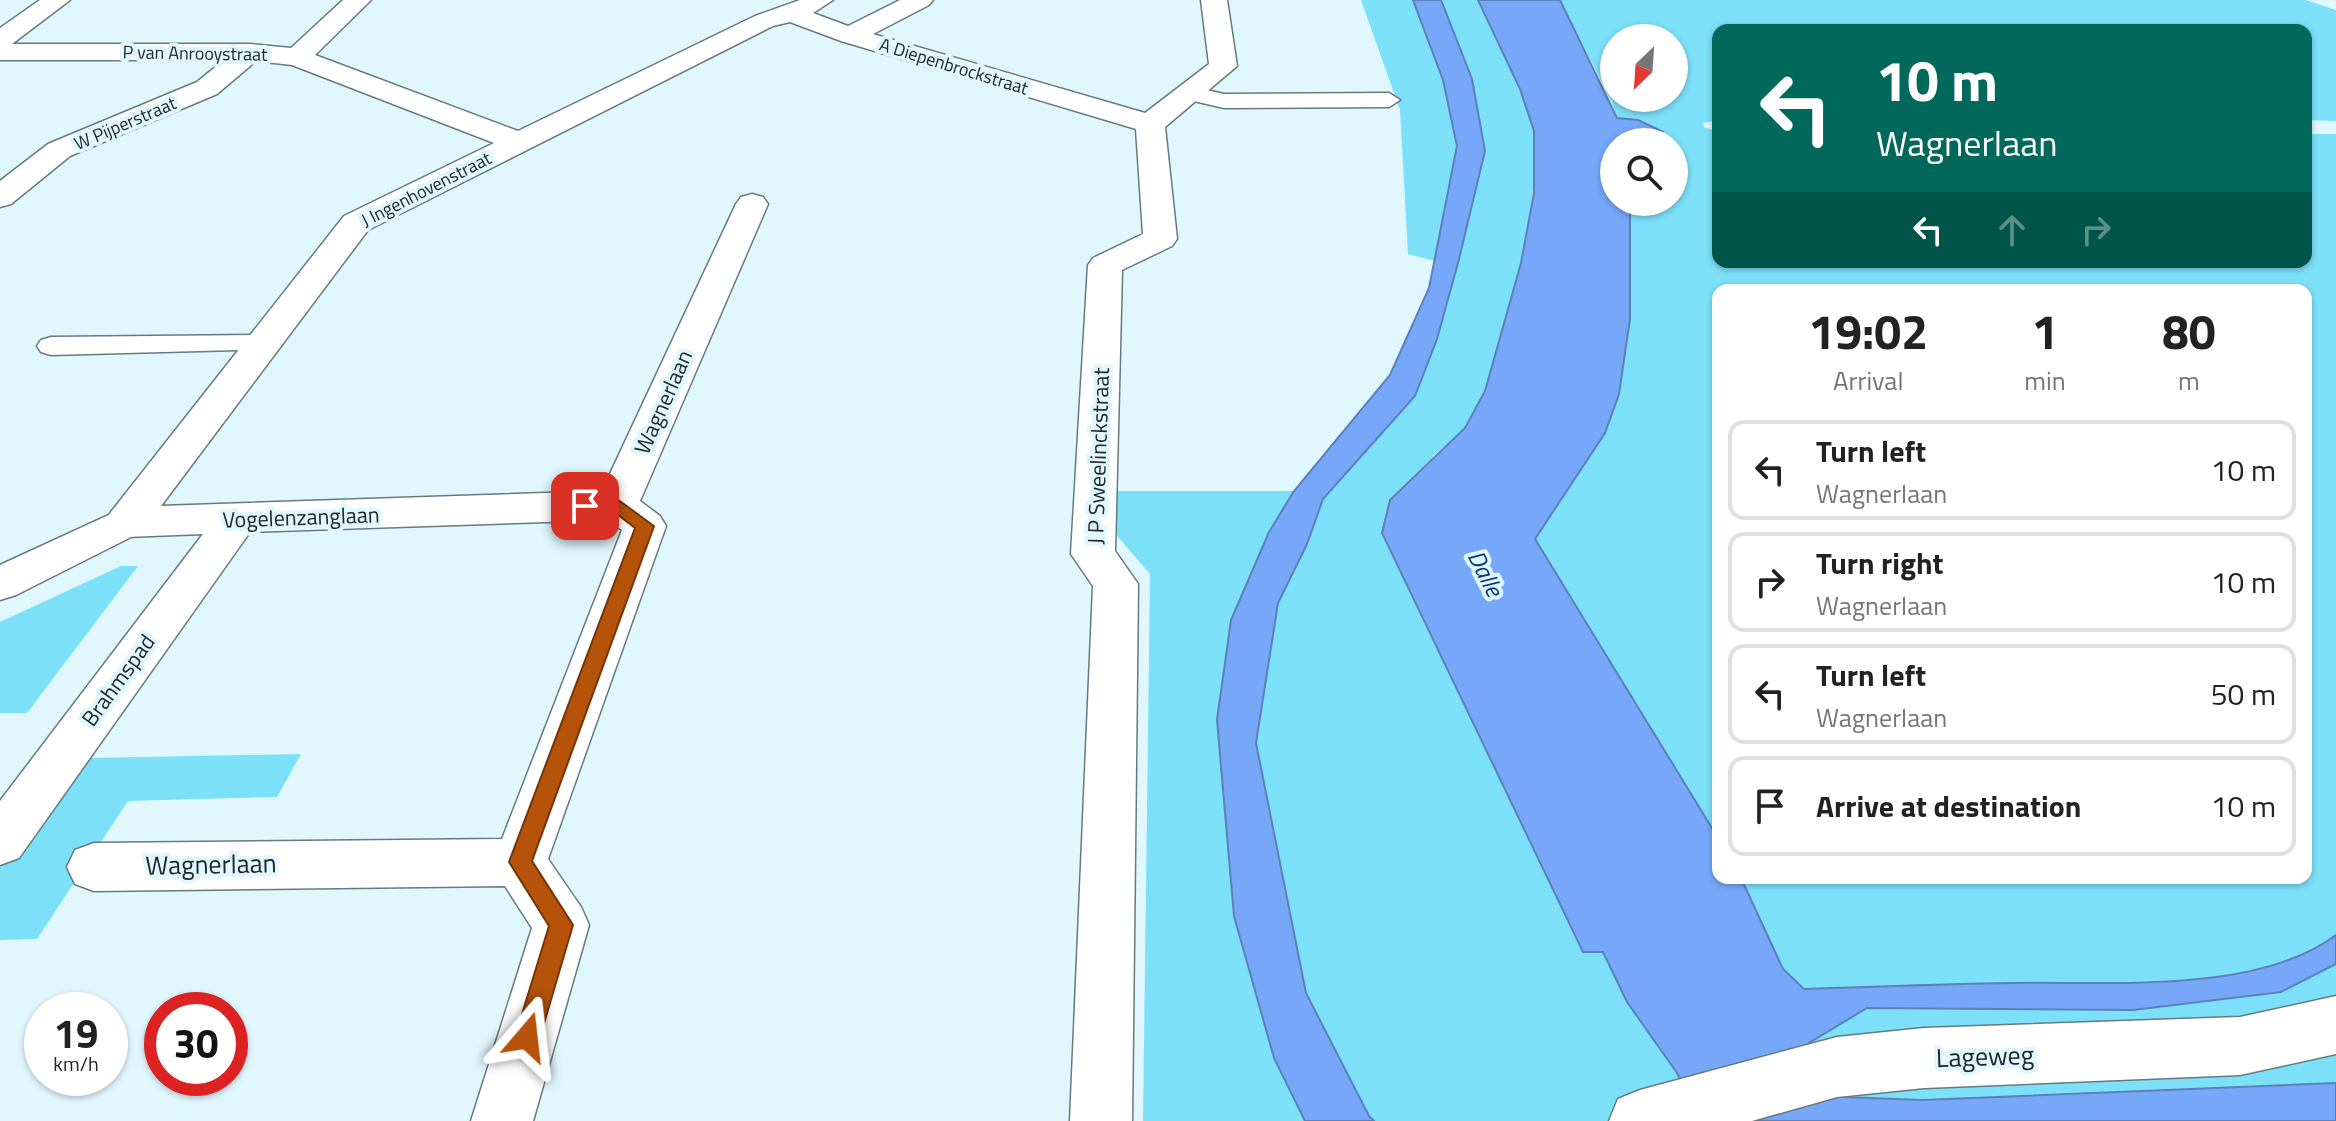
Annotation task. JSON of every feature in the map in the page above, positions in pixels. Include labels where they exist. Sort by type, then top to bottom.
[{"type":"street","points":[[0,40],[57,0]]},
{"type":"street","points":[[297,57],[358,0]]},
{"type":"street","points":[[850,35],[920,0]]},
{"type":"street","points":[[1150,124],[1223,66],[1214,0]]},
{"type":"street","name":"A Diepenbrockstraat","points":[[805,7],[850,35],[1150,124]]},
{"type":"street","name":"J Ingenhovenstraat","points":[[126,522],[356,223],[764,21],[805,7]]},
{"type":"street","name":"P van Anrooystraat","points":[[0,52],[250,52],[297,57],[519,142]]},
{"type":"street","name":"W Pijperstraat","points":[[0,197],[59,150],[207,88],[250,52]]},
{"type":"street","name":"J P Sweelinckstraat","points":[[1101,1121],[1116,584],[1093,554],[1105,265],[1160,239],[1150,124]]},
{"type":"street","name":"Wagnerlaan","points":[[617,505],[752,204]]},
{"type":"street","points":[[502,1121],[561,925],[520,862],[645,526],[617,505]]},
{"type":"street","name":"Vogelenzanglaan","points":[[0,584],[126,522],[617,505]]},
{"type":"street","name":"Brahmspad","points":[[0,842],[237,519]]},
{"type":"street","name":"Wagnerlaan","points":[[94,867],[520,862]]},
{"type":"street","name":"Lageweg","points":[[1640,1121],[1837,1067],[1924,1058],[2240,1046],[2336,1025]]},
{"type":"lane","points":[[1189,93],[1224,101],[1389,100]]},
{"type":"lane","points":[[51,346],[262,343]]},
{"type":"shaded area","points":[[1361,0],[1413,0],[1443,80],[1457,146],[1434,261],[1408,254],[1400,110]]},
{"type":"shaded area","points":[[1441,0],[1478,0],[1522,96],[1533,129],[1535,155],[1533,192],[1517,282],[1492,371],[1465,428],[1433,456],[1603,952],[1627,1002],[1677,1073],[1701,1121],[1374,1121],[1306,993],[1256,743],[1278,603],[1307,544],[1323,499],[1415,396],[1472,79]]},
{"type":"shaded area","points":[[1560,0],[2306,0],[2336,10],[2336,121],[2312,120],[2312,24],[1712,24],[1712,121],[1703,123],[1704,127],[1712,130],[1712,268],[2312,268],[2312,134],[2336,134],[2336,935],[2303,954],[2265,968],[2180,981],[1804,989],[1783,969],[1744,884],[2312,884],[2312,284],[1712,284],[1712,828],[1535,539],[1605,433],[1629,248],[1630,216],[1688,216],[1688,128],[1646,128],[1638,120],[1617,118],[1615,112],[1688,112],[1688,24],[1600,24],[1600,78]]},
{"type":"shaded area","points":[[1105,491],[1294,491],[1269,532],[1231,620],[1274,1058],[1305,1121],[1143,1121],[1150,574],[1106,523]]},
{"type":"shaded area","points":[[121,566],[138,566],[27,713],[0,713],[0,622]]},
{"type":"shaded area","points":[[301,754],[277,797],[128,801],[37,939],[0,940],[0,861],[63,772],[91,758]]},
{"type":"shaded area","points":[[2336,964],[2336,1001],[2316,1012],[1812,1050],[1809,1043],[1867,1008],[2133,1010],[2281,992]]},
{"type":"shaded area","points":[[2336,1045],[2336,1083],[1923,1100],[1842,1097],[1835,1087]]},
{"type":"water","points":[[1413,0],[1441,0],[1472,79],[1485,151],[1437,339],[1415,396],[1323,499],[1307,544],[1278,603],[1256,743],[1306,993],[1374,1121],[1305,1121],[1274,1058],[1234,916],[1217,720],[1231,620],[1269,532],[1294,491],[1390,375],[1429,288],[1457,146],[1443,80]]},
{"type":"water","name":"Dalle","points":[[1478,0],[1560,0],[1600,83],[1600,112],[1614,112],[1617,118],[1638,120],[1655,128],[1600,128],[1600,216],[1630,216],[1630,319],[1619,394],[1605,433],[1535,539],[1712,828],[1712,884],[1744,884],[1783,969],[1804,989],[2180,981],[2265,968],[2303,954],[2336,935],[2336,964],[2281,992],[2133,1010],[1867,1008],[1809,1043],[1842,1097],[1923,1100],[2336,1083],[2336,1121],[1701,1121],[1677,1073],[1627,1002],[1603,952],[1583,952],[1382,533],[1390,500],[1465,428],[1485,391],[1521,263],[1534,193],[1534,131],[1520,89]]},
{"type":"route","points":[[527,1037],[561,925],[520,862],[645,526],[617,505],[585,506]]}]
